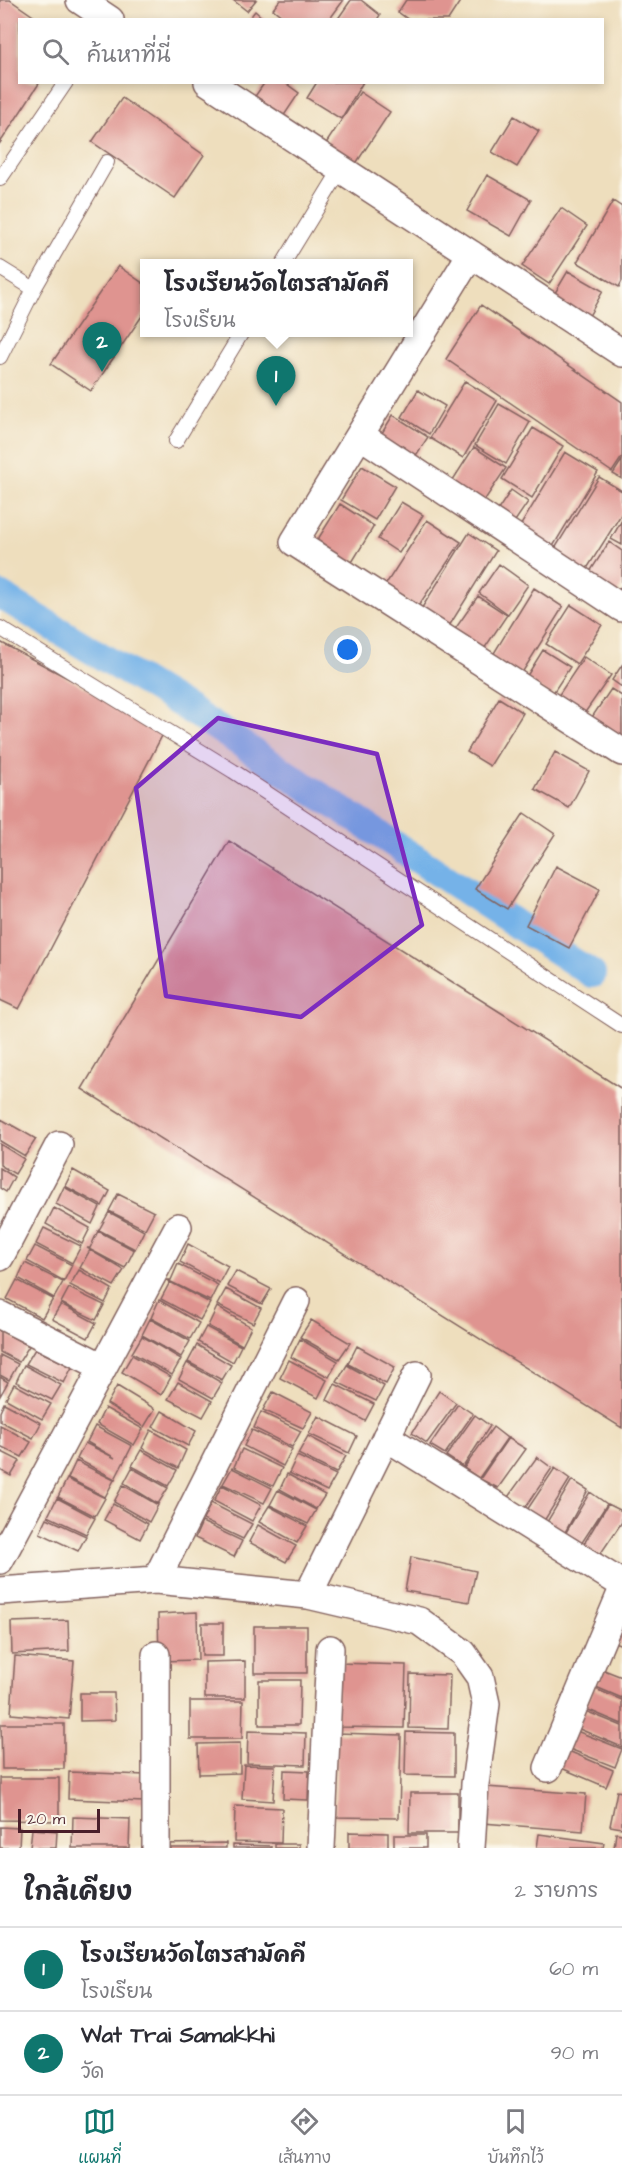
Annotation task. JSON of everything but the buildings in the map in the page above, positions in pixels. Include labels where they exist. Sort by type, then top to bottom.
[{"type":"street","points":[[80,0],[108,18]]},
{"type":"street","points":[[211,84],[622,353]]},
{"type":"street","points":[[471,254],[294,542],[622,752]]},
{"type":"street","points":[[360,435],[622,608]]},
{"type":"street","points":[[0,1257],[59,1145]]},
{"type":"street","points":[[0,1560],[178,1227]]},
{"type":"street","points":[[156,1580],[296,1301]]},
{"type":"street","points":[[0,1315],[103,1367]]},
{"type":"street","points":[[308,1595],[417,1375]]},
{"type":"street","points":[[386,1437],[622,1584]]},
{"type":"street","points":[[0,1591],[156,1580],[308,1595],[419,1622],[463,1653],[480,1677],[486,1704],[471,1848]]},
{"type":"street","points":[[548,1767],[622,1592]]},
{"type":"street","points":[[321,1848],[330,1649]]},
{"type":"street","points":[[156,1655],[156,1848]]},
{"type":"lane","points":[[0,179],[65,84]]},
{"type":"lane","points":[[0,357],[34,289],[107,162]]},
{"type":"lane","points":[[286,259],[341,169]]},
{"type":"lane","points":[[0,268],[34,289]]},
{"type":"lane","points":[[176,441],[240,337]]},
{"type":"lane","points":[[0,628],[233,771],[622,1026]]},
{"type":"highlighted area","points":[[218,718],[377,754],[422,925],[301,1017],[166,996],[136,788]]},
{"type":"waterway","points":[[0,595],[182,705],[592,974]]},
{"type":"place","name":"Wat Trai Samakkhi","points":[[102,372]]},
{"type":"place","name":"โรงเรียนวัดไตรสามัคคี","points":[[276,406]]}]
